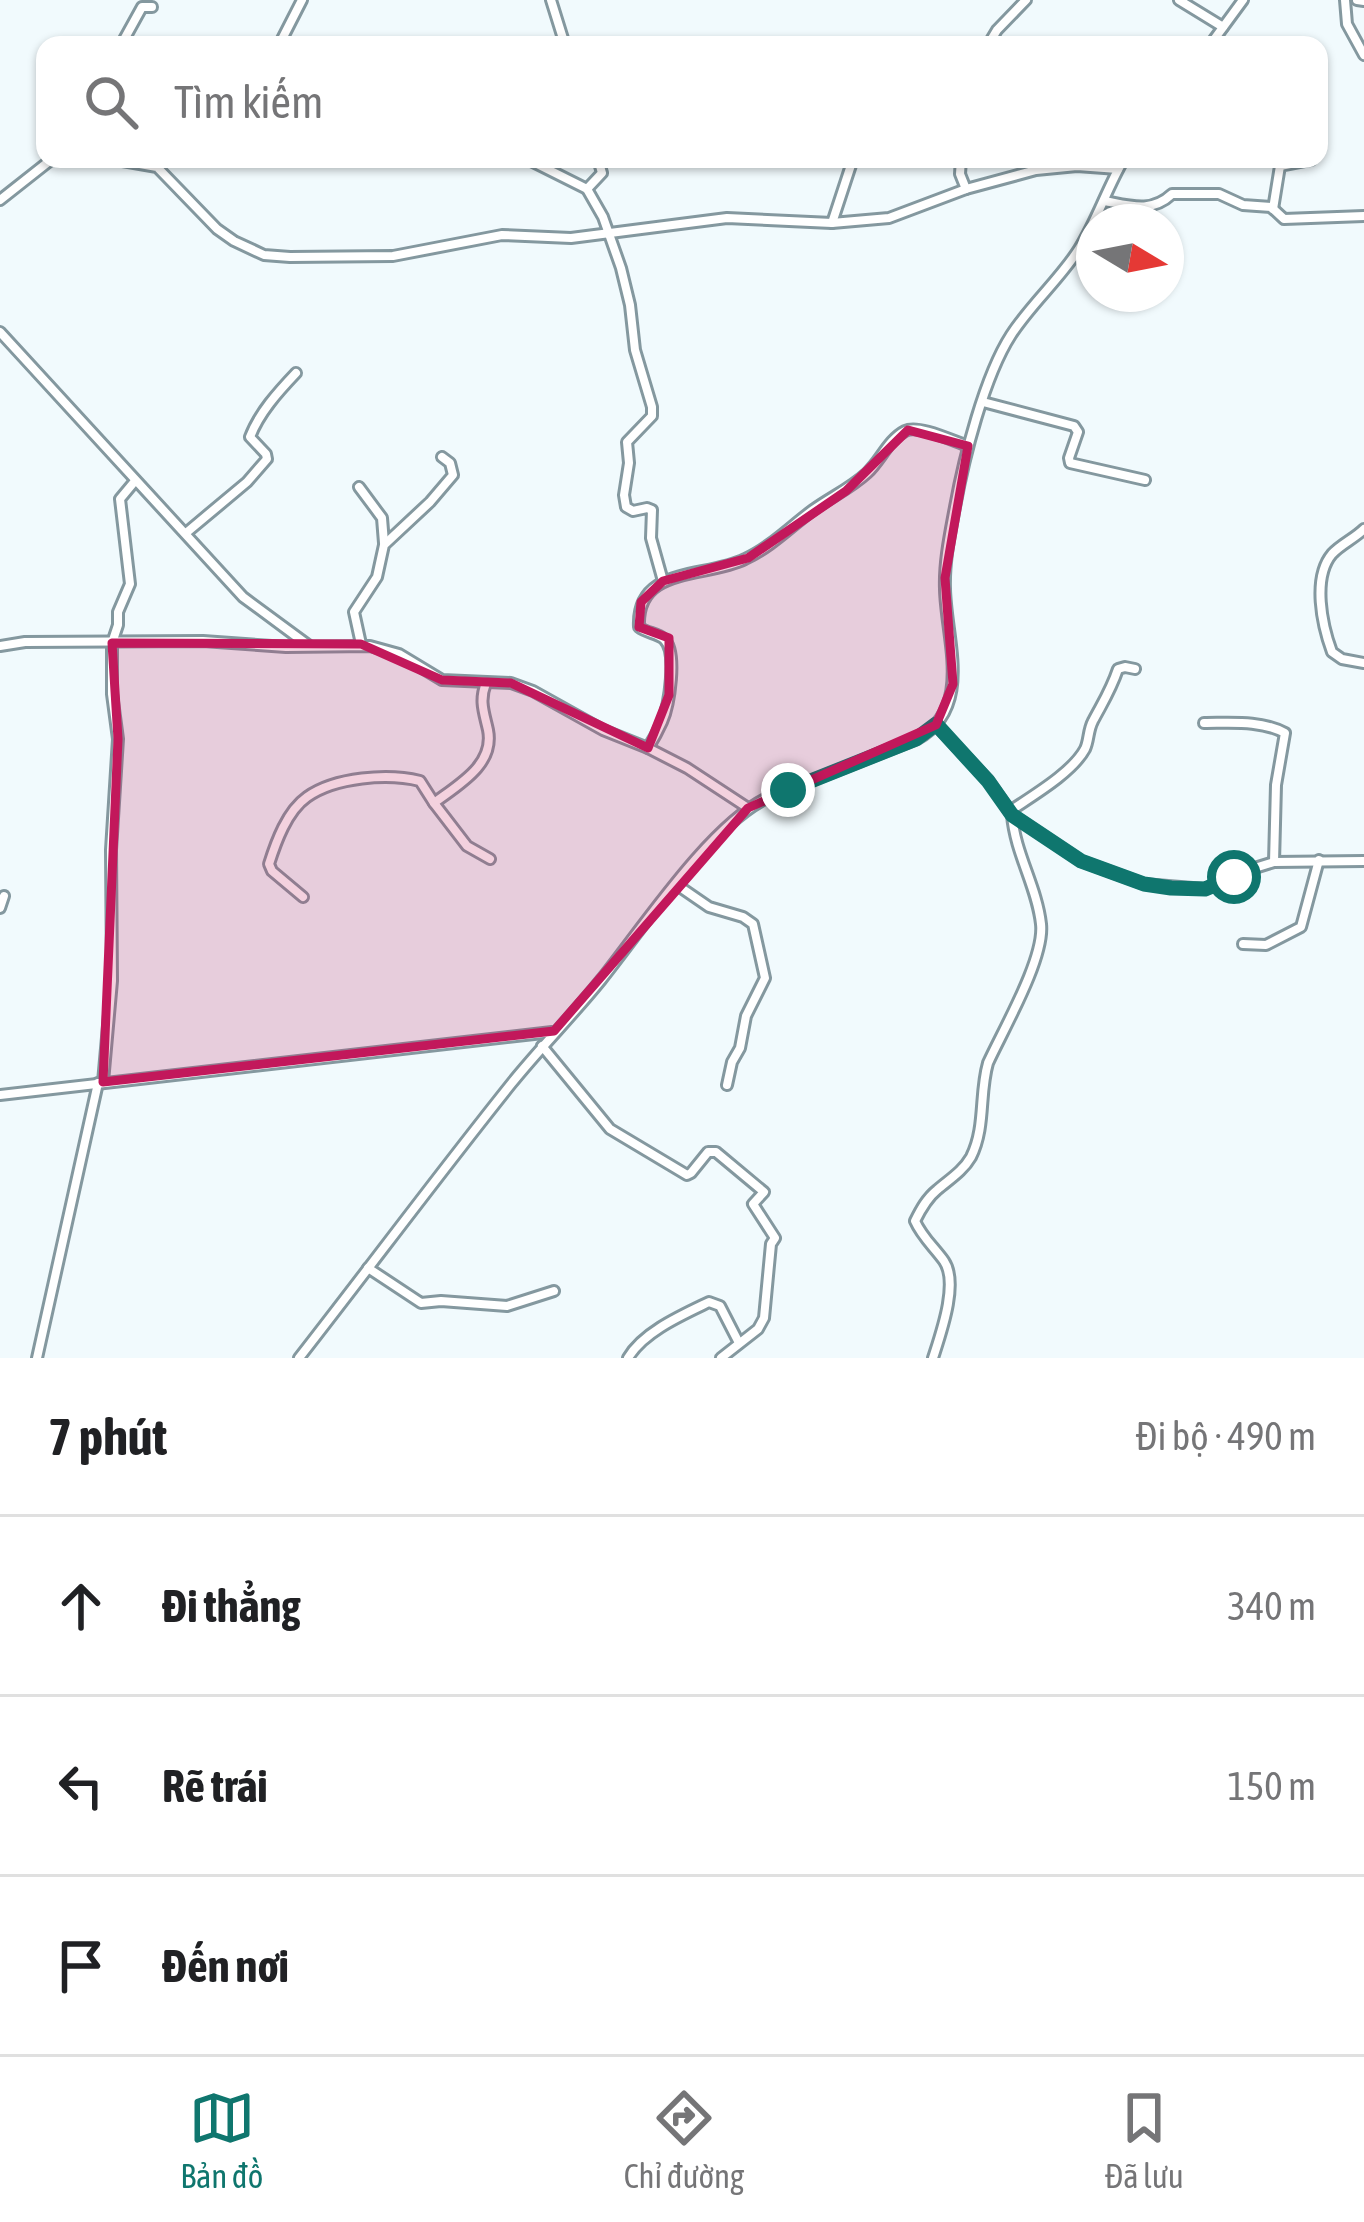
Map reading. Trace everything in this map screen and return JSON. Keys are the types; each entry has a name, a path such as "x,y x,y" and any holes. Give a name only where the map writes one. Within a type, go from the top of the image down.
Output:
{"street":[{"path":"284,36 302,0"},
{"path":"551,0 562,36"},
{"path":"993,36 1026,0"},
{"path":"1179,0 1223,27"},
{"path":"1216,36 1244,0"},
{"path":"1345,0 1349,29 1364,55"},
{"path":"126,36 142,7 152,7"},
{"path":"0,200 41,168"},
{"path":"165,168 217,229 264,256 393,256 502,235 571,238 727,218 832,223 889,218 966,189 1050,168"},
{"path":"545,168 587,189 603,217 621,268 635,350 652,406 652,416 627,442 624,495 626,507 633,511 652,510 651,538 663,581"},
{"path":"587,189 602,173 601,168"},
{"path":"832,223 851,168"},
{"path":"961,168 966,189"},
{"path":"299,1358 542,1046 589,996 706,849 748,808 916,739 936,724 953,684 945,578 968,446 1008,340 1078,250 1118,169 1088,168"},
{"path":"1278,168 1273,208 1279,217 1364,217"},
{"path":"1106,201 1155,206 1176,193 1215,194 1243,205 1273,208"},
{"path":"0,332 243,598 308,645"},
{"path":"186,533 267,459 250,437 251,431 296,373"},
{"path":"982,402 1074,426 1078,432 1070,464 1145,480"},
{"path":"648,748 663,721 671,665 668,643 639,627 639,609 646,593 663,581 748,558 846,491 908,430 919,429 968,446"},
{"path":"384,544 453,475 442,457"},
{"path":"37,1358 100,1083 112,981 111,850 118,740 112,643 130,584 120,500 135,481"},
{"path":"359,487 382,518 384,544 376,577 354,612 361,644"},
{"path":"1364,529 1334,553 1321,584 1332,652 1364,663"},
{"path":"0,646 203,641 286,647 361,644 399,654 442,680 512,683 533,691 603,730 648,748 748,808"},
{"path":"1011,813 1077,759 1118,669 1135,670"},
{"path":"434,803 484,758 488,735 481,706 486,683"},
{"path":"1204,723 1249,724 1285,733 1276,785 1274,862"},
{"path":"936,724 1011,813 1081,861 1144,884 1205,889 1274,862 1364,861"},
{"path":"303,897 269,864 286,824 308,796 355,780 399,777 420,781 467,846 490,859"},
{"path":"933,1358 950,1276 915,1221 934,1193 963,1169 976,1146 988,1063 1042,939 1011,813"},
{"path":"1243,944 1266,945 1301,927 1319,860"},
{"path":"677,885 709,907 746,919 756,936 765,978 746,1016 727,1085"},
{"path":"0,908 4,896"},
{"path":"0,1095 554,1031"},
{"path":"542,1046 615,1133 687,1175 708,1151 716,1152 764,1192 753,1207 775,1238 764,1318 758,1329 721,1358"},
{"path":"368,1268 421,1304 507,1306 554,1292"},
{"path":"628,1358 664,1326 709,1302 720,1306 739,1342"}],"highlighted area":[{"path":"908,430 968,446 945,578 953,684 936,725 748,808 554,1031 103,1082 118,739 112,643 361,644 442,680 511,683 648,748 669,695 669,638 639,627 641,602 663,581 748,558 846,491"}],"route":[{"path":"788,790 916,739 936,724 1012,815 1081,861 1144,884 1171,888 1205,889 1234,877"}]}
